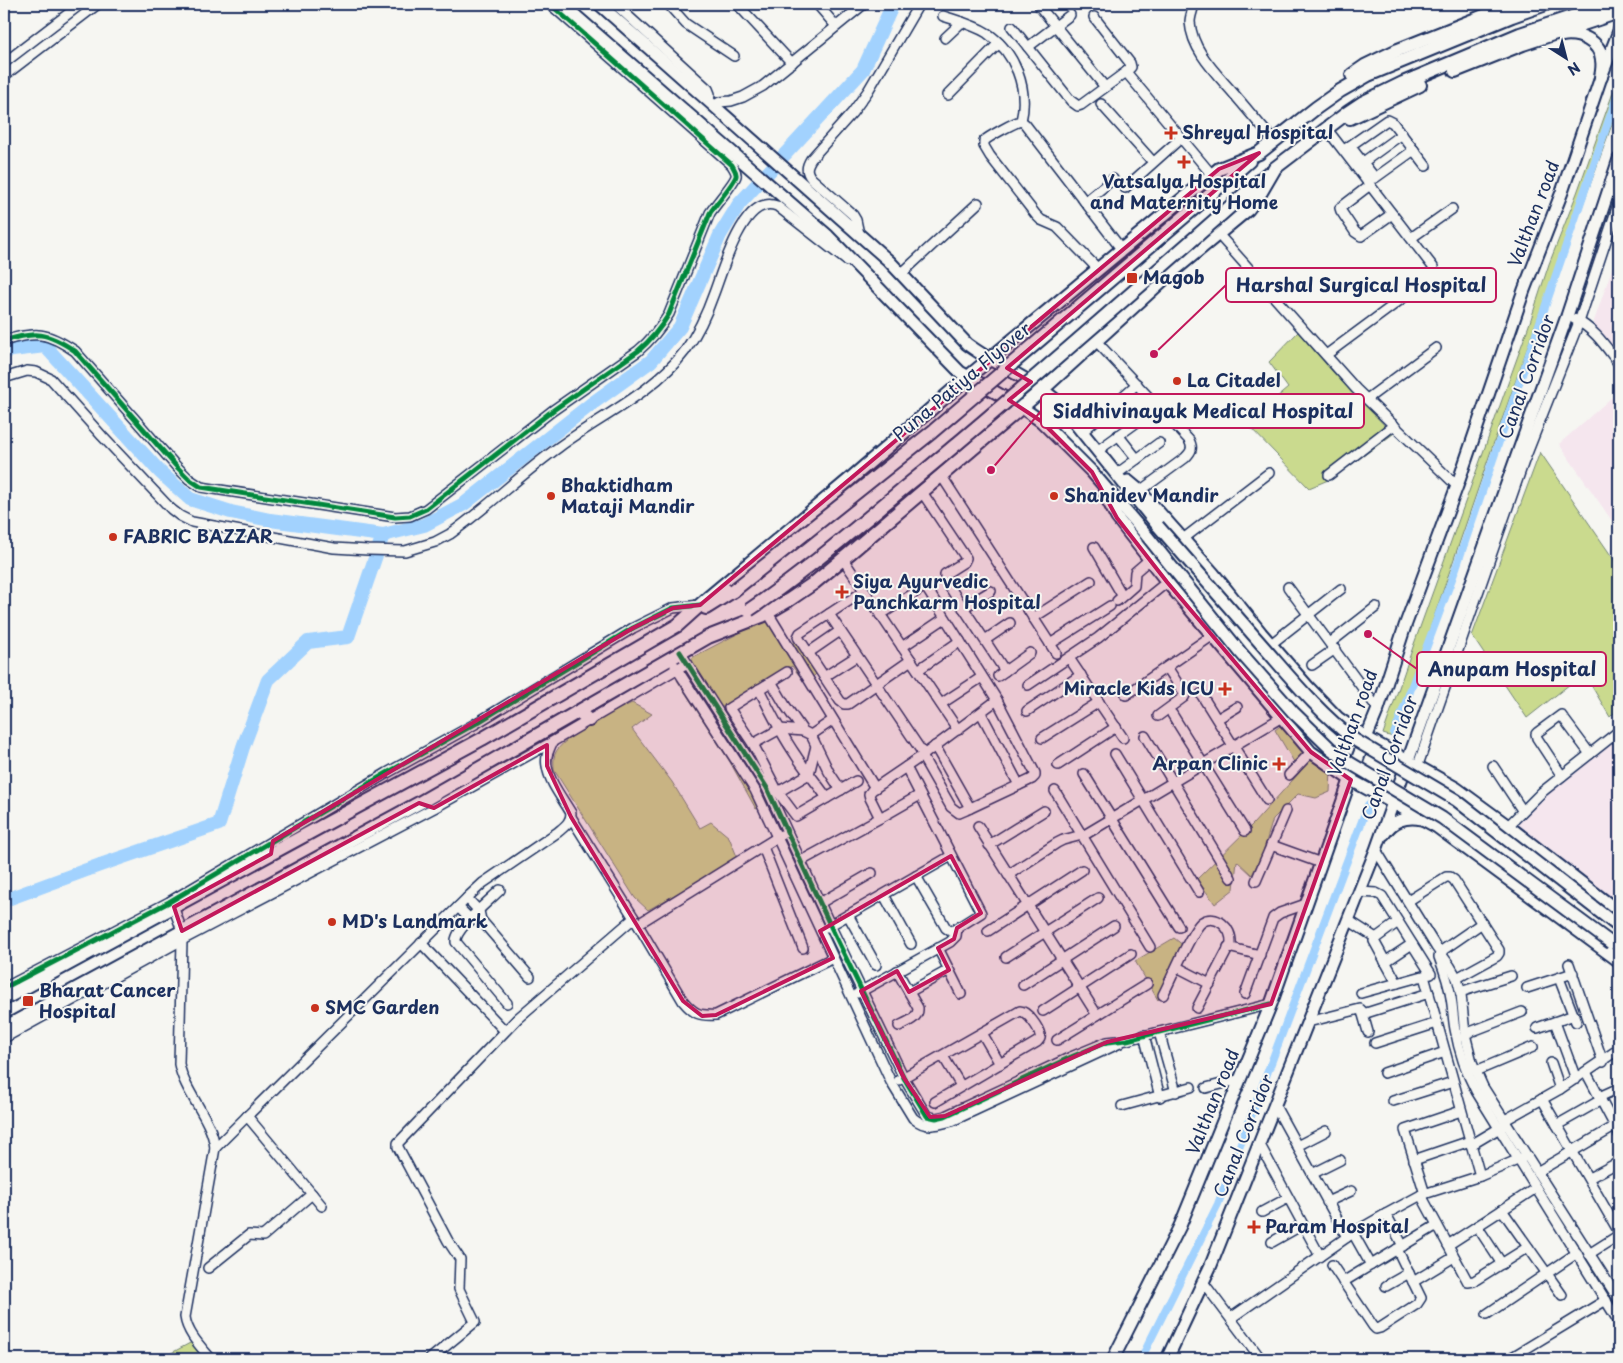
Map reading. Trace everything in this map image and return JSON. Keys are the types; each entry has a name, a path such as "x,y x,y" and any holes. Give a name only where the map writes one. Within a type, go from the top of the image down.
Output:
{"highway":[{"path":"1316,108 1336,85 1365,66 1398,50 1514,4"},
{"path":"4,999 173,904 271,854 482,739 678,625 968,377 1219,169 1259,152 1316,108 1368,74 1546,4"},
{"path":"4,1028 182,936 299,868 419,803 576,712 679,658 772,595 833,546 956,445 1240,198 1328,126 1362,103 1403,83 1520,34 1611,4"},
{"path":"1328,126 1359,115 1425,83 1523,44 1619,12"},
{"path":"1541,38 1571,33 1586,38 1594,44 1600,53 1602,60 1601,77"},
{"name":"Puna Patiya Flyover","path":"678,625 733,591 932,432 1259,152"},
{"path":"708,637 768,613 814,583 1043,389 1167,276 1248,209 1261,192 1275,168"},
{"path":"576,712 589,720"},
{"path":"419,803 434,808"},
{"path":"271,854 273,841"},
{"path":"299,868 319,868"}],"main road":[{"path":"562,4 828,236 953,366 1041,421 1092,472 1147,536 1241,653 1293,712 1330,748 1350,763 1442,818 1615,946"},
{"path":"598,4 845,221 901,274 968,344 981,354 1043,389 1058,402 1158,526 1298,685 1340,729 1456,800 1619,927"},
{"name":"Valthan road","path":"1113,1359 1180,1226 1271,1004 1378,709 1405,626 1457,486 1524,290 1572,165 1601,77 1619,31"},
{"name":"Canal Corridor","path":"1167,1359 1203,1282 1260,1145 1376,850 1393,801 1413,763 1619,159"},
{"path":"1107,464 1140,491 1213,573 1271,644 1338,718 1367,738 1456,788 1619,912"},
{"path":"1092,472 1118,518 1167,582 1311,752 1351,780 1437,826 1619,960"},
{"path":"1376,850 1390,825 1410,817 1423,819"}],"street":[{"path":"4,63 81,4"},
{"path":"4,76 98,4"},
{"path":"4,342 16,338 46,335 59,340 75,351 176,466 189,479 201,487 395,517 410,516 426,509 552,411 638,351 650,340 660,329 669,314 710,213 736,177 736,172 732,165 550,4"},
{"path":"615,4 708,89 711,104 743,97 762,86 863,4"},
{"path":"668,4 686,24 734,56"},
{"path":"737,4 792,62"},
{"path":"817,4 836,26"},
{"path":"859,234 853,215 811,178 807,173 806,167 852,113 868,91 919,4"},
{"path":"1194,4 1190,20 1191,28 1201,53 1274,141"},
{"path":"1040,7 1105,88"},
{"path":"1028,47 1070,15"},
{"path":"943,16 985,32 999,43 1013,62 1018,74 1024,100 1021,121"},
{"path":"1012,27 1074,104 1078,106 1105,88 1131,66 1094,17"},
{"path":"945,38 962,22"},
{"path":"948,95 999,43"},
{"path":"1126,72 1212,175"},
{"path":"1101,104 1153,162"},
{"path":"1347,148 1387,120 1393,123 1426,166"},
{"path":"1021,121 1122,250"},
{"path":"1021,121 987,138 984,141 986,151 1036,215 1041,220 1057,227 1098,270"},
{"path":"1328,126 1375,178 1414,150"},
{"path":"1362,162 1402,134"},
{"path":"1124,188 1181,138"},
{"path":"1326,355 1432,276 1434,272 1433,267 1370,185 1347,148"},
{"path":"1085,202 1113,179"},
{"path":"1370,185 1340,208 1355,232 1361,236 1392,214"},
{"path":"1413,763 1524,461 1580,322 1619,202"},
{"path":"901,274 978,203"},
{"path":"4,378 27,371 36,372 51,379 108,443 171,509 192,522 334,548 405,551 434,542 450,534 558,447 643,392 672,366 685,350 700,324 714,294 724,262 744,223 758,208 766,204 777,206 867,276"},
{"path":"1411,238 1452,209"},
{"path":"1218,234 1367,399 1457,486"},
{"path":"1567,316 1580,322 1596,334 1619,364"},
{"path":"1096,341 1189,440 1192,446 1191,452 1185,458 1140,491"},
{"path":"1367,399 1436,348"},
{"path":"1082,432 1137,384"},
{"path":"1097,451 1140,420"},
{"path":"1330,475 1394,425"},
{"path":"1118,435 1137,459"},
{"path":"1118,473 1159,443"},
{"path":"1183,539 1269,473"},
{"path":"941,475 1056,654"},
{"path":"922,492 966,558 964,562 944,576 984,640 1001,673 1030,653"},
{"path":"1094,547 1116,601"},
{"path":"843,559 958,730"},
{"path":"1050,644 1116,601 1134,586 1135,572 1150,559"},
{"path":"1034,618 1091,581"},
{"path":"1028,685 1105,632 1167,582"},
{"path":"1288,587 1378,709"},
{"path":"829,614 923,756 955,811 959,812 970,808 1032,779 1035,773 996,700 925,588 922,588 880,615"},
{"path":"1271,644 1341,589"},
{"path":"864,591 800,633 798,637 824,677 844,704 848,704 911,660"},
{"path":"963,608 991,591"},
{"path":"4,988 173,904 273,841 474,724 633,628 673,608 700,605"},
{"path":"1312,665 1376,607"},
{"path":"768,613 875,788"},
{"path":"902,647 945,618"},
{"path":"984,640 1010,623"},
{"path":"808,653 840,630"},
{"path":"1126,695 1213,635"},
{"path":"918,670 960,642"},
{"path":"824,677 856,656"},
{"path":"679,658 677,669 754,790 892,1084 918,1123 928,1126 952,1121 1127,1040"},
{"path":"4,1038 182,936 434,808 552,742 677,669 679,658"},
{"path":"679,658 767,788 861,991 904,1078 927,1116 936,1118 954,1112 1107,1042 1127,1040 1271,1004"},
{"path":"1069,658 1123,738"},
{"path":"1158,716 1184,698 1185,695 1166,667"},
{"path":"787,672 730,708 753,744 778,792 796,816 856,781"},
{"path":"1027,710 1081,675"},
{"path":"941,704 982,677"},
{"path":"772,682 785,705 816,746 829,772 841,790"},
{"path":"759,689 780,729 827,798"},
{"path":"1201,694 1267,800"},
{"path":"880,818 869,794 923,756 996,700"},
{"path":"1042,738 1098,702"},
{"path":"1217,719 1237,707"},
{"path":"981,712 1019,785"},
{"path":"1172,714 1245,831"},
{"path":"1562,776 1536,738 1538,732 1562,715 1590,754"},
{"path":"1008,875 1062,840 1086,834 1282,717"},
{"path":"753,744 780,729 807,733 833,720"},
{"path":"1058,765 1116,727"},
{"path":"1508,826 1522,810 1619,731"},
{"path":"1145,736 1231,878"},
{"path":"552,742 547,754 546,766 571,813 571,817 683,1001 692,1012 702,1016 716,1015 833,958"},
{"path":"778,792 809,774 816,746"},
{"path":"936,746 970,808"},
{"path":"1289,775 1311,752"},
{"path":"1115,754 1198,892"},
{"path":"1494,766 1522,810"},
{"path":"906,767 981,913 950,931 946,928 916,876"},
{"path":"1084,774 1179,927"},
{"path":"1055,791 1150,947"},
{"path":"801,861 920,795"},
{"path":"989,845 1044,811"},
{"path":"1256,881 1286,811"},
{"path":"215,1148 483,883 558,832 568,823 571,817"},
{"path":"978,826 1097,1015"},
{"path":"430,1359 475,1322 459,1289 460,1259 448,1241 398,1147 398,1143 505,1030 636,921 788,831"},
{"path":"1271,845 1321,864"},
{"path":"763,847 803,948"},
{"path":"1376,850 1457,978 1465,1034 1483,1087 1523,1158 1536,1188 1619,1322"},
{"path":"820,930 951,856"},
{"path":"988,931 1082,870"},
{"path":"820,903 872,873"},
{"path":"1408,901 1446,877 1450,877 1454,880 1482,923 1499,952 1497,956 1457,978"},
{"path":"500,890 480,915 470,919 455,938 456,942 507,1003"},
{"path":"1359,892 1376,893 1382,896 1412,944 1428,975 1429,993 1480,1176"},
{"path":"884,894 911,944"},
{"path":"467,898 530,977"},
{"path":"1006,957 1098,898"},
{"path":"173,904 182,936 179,1064 184,1081 212,1135 215,1148 185,1317 190,1331 211,1359"},
{"path":"1245,994 1273,918 1276,914 1306,904"},
{"path":"458,907 470,919"},
{"path":"848,915 876,965"},
{"path":"1163,995 1194,932 1202,922 1212,920 1221,922 1227,928 1231,938 1228,948 1197,1008"},
{"path":"1348,920 1376,938"},
{"path":"1397,983 1374,941 1398,922"},
{"path":"1438,950 1482,923"},
{"path":"1023,985 1114,926"},
{"path":"851,996 954,939 957,928"},
{"path":"421,943 505,1030"},
{"path":"1384,962 1412,944"},
{"path":"938,948 961,994"},
{"path":"1228,948 1260,955"},
{"path":"1438,950 1451,998 1454,1028 1464,1065 1476,1091 1503,1124"},
{"path":"1043,1011 1131,954"},
{"path":"1570,964 1603,1062"},
{"path":"1177,967 1210,984"},
{"path":"909,992 949,970"},
{"path":"1361,993 1444,970"},
{"path":"897,971 919,1012 916,1017 899,1026"},
{"path":"1527,988 1573,973"},
{"path":"1460,992 1510,976"},
{"path":"1537,1028 1555,1022 1575,1019 1559,978"},
{"path":"1058,1040 1147,984"},
{"path":"1363,1014 1429,993"},
{"path":"1308,1022 1360,1009 1362,1010 1368,1032"},
{"path":"892,1084 1020,1011 1024,1011 1029,1015 1040,1034 1037,1042 935,1102"},
{"path":"1465,1034 1522,1012"},
{"path":"1555,1022 1576,1079"},
{"path":"1375,1043 1437,1023"},
{"path":"1159,1032 1176,1092"},
{"path":"982,1033 1000,1064"},
{"path":"1144,1035 1160,1097"},
{"path":"1476,1071 1533,1048"},
{"path":"1414,1160 1470,1143 1560,1089 1619,1050"},
{"path":"1384,1073 1445,1052"},
{"path":"943,1056 961,1086"},
{"path":"1551,1063 1560,1089"},
{"path":"1538,1172 1618,1128 1586,1072"},
{"path":"1206,1088 1241,1079"},
{"path":"1393,1101 1453,1082"},
{"path":"1122,1106 1191,1088"},
{"path":"1557,1125 1619,1088"},
{"path":"1542,1100 1589,1178 1619,1233 1589,1254"},
{"path":"1275,1106 1327,1202 1371,1265"},
{"path":"1462,1111 1405,1130 1423,1195 1437,1225 1467,1280 1471,1283 1528,1247"},
{"path":"247,1116 322,1206"},
{"path":"1297,1146 1326,1131"},
{"path":"1260,1145 1320,1256"},
{"path":"1523,1158 1538,1172 1619,1300"},
{"path":"1231,1318 1350,1235 1386,1214 1423,1195 1480,1176 1523,1158"},
{"path":"1312,1174 1340,1160"},
{"path":"1589,1178 1619,1162"},
{"path":"1448,1245 1536,1188"},
{"path":"1327,1202 1351,1191"},
{"path":"208,1268 249,1235 263,1236 312,1194"},
{"path":"1262,1212 1288,1198"},
{"path":"1502,1210 1562,1295"},
{"path":"1332,1265 1376,1328 1380,1328 1420,1301 1421,1298 1386,1214"},
{"path":"1272,1242 1302,1225"},
{"path":"1343,1282 1437,1225"},
{"path":"1477,1226 1502,1264"},
{"path":"1487,1314 1577,1253"},
{"path":"1413,1282 1454,1257"},
{"path":"1592,1277 1600,1271"},
{"path":"1386,1286 1409,1273"},
{"path":"1203,1282 1260,1359"},
{"path":"1509,1359 1606,1300"}],"highlighted area":[{"path":"1259,153 1007,368 1031,382 1009,400 1041,421 1092,472 1117,518 1167,582 1311,752 1351,780 1271,1004 1107,1042 945,1116 930,1117 904,1078 861,991 897,971 909,992 949,970 938,948 954,939 957,928 981,913 951,856 820,931 833,958 716,1015 702,1016 683,1001 571,817 547,766 547,745 434,808 419,803 182,931 174,907 271,854 273,841 633,628 673,608 700,605 1219,169"}],"shaded area":[{"path":"1619,248 1619,361 1592,327"},
{"path":"1619,391 1619,531 1559,444"},
{"path":"1619,737 1619,907 1514,826 1540,800"}],"green space":[{"path":"1619,76 1619,105 1580,213 1556,267 1493,445 1410,687 1396,738 1383,734 1549,264"},
{"path":"1298,332 1332,371 1393,434 1333,478 1309,488 1246,423 1288,388 1269,362"},
{"path":"1540,452 1619,567 1619,708 1610,717 1584,673 1527,718 1472,636"},
{"path":"766,619 783,647 796,641 818,672 806,684 792,666 714,712 770,801 756,809 730,762 677,680 693,657"},
{"path":"632,703 652,714 632,729 672,782 700,828 711,822 729,837 738,859 648,910 635,898 554,770 555,754 559,747 567,740 589,725"},
{"path":"1284,723 1331,770 1330,792 1316,798 1298,794 1273,819 1263,852 1252,875 1237,861 1234,889 1215,904 1197,879 1253,824 1300,772 1275,730"},
{"path":"1174,938 1184,946 1158,1000 1135,961"},
{"path":"192,1342 201,1359 160,1359"}],"waterway":[{"path":"4,351 45,346 160,472 190,499 231,512 270,520 383,535 424,525 464,504 590,405 651,361 680,327 720,235 739,204 863,70 893,4"},
{"path":"1394,734 1456,568 1619,90"},
{"path":"5,900 219,824 243,747 268,680 308,642 348,637 383,535"},
{"path":"1141,1359 1218,1204 1368,805"}],"cycle path":[{"path":"4,341 25,336 41,335 57,340 75,351 176,466 189,479 201,487 395,517 410,516 426,509 552,411 638,351 651,338 669,314 710,213 736,176 732,165 550,4"},
{"path":"4,988 169,902 387,773 475,724 633,628 673,608 700,605"},
{"path":"680,652 767,788 830,925 904,1078 927,1116 936,1118 945,1116 1107,1042 1127,1040 1271,1004"}],"place":[{"name":"Shreyal Hospital","path":"1171,133"},
{"name":"Vatsalya Hospital and Maternity Home","path":"1184,162"},
{"name":"Magob","path":"1132,278"},
{"name":"Harshal Surgical Hospital","path":"1154,354"},
{"name":"La Citadel","path":"1177,381"},
{"name":"Siddhivinayak Medical Hospital","path":"991,470"},
{"name":"Bhaktidham Mataji Mandir","path":"551,496"},
{"name":"Shanidev Mandir","path":"1054,496"},
{"name":"FABRIC BAZZAR","path":"113,537"},
{"name":"Siya Ayurvedic Panchkarm Hospital","path":"842,592"},
{"name":"Anupam Hospital","path":"1368,634"},
{"name":"Miracle Kids ICU","path":"1225,689"},
{"name":"Arpan Clinic","path":"1279,764"},
{"name":"MD's Landmark","path":"332,922"},
{"name":"Bharat Cancer Hospital","path":"28,1001"},
{"name":"SMC Garden","path":"315,1008"},
{"name":"Param Hospital","path":"1254,1227"}]}
